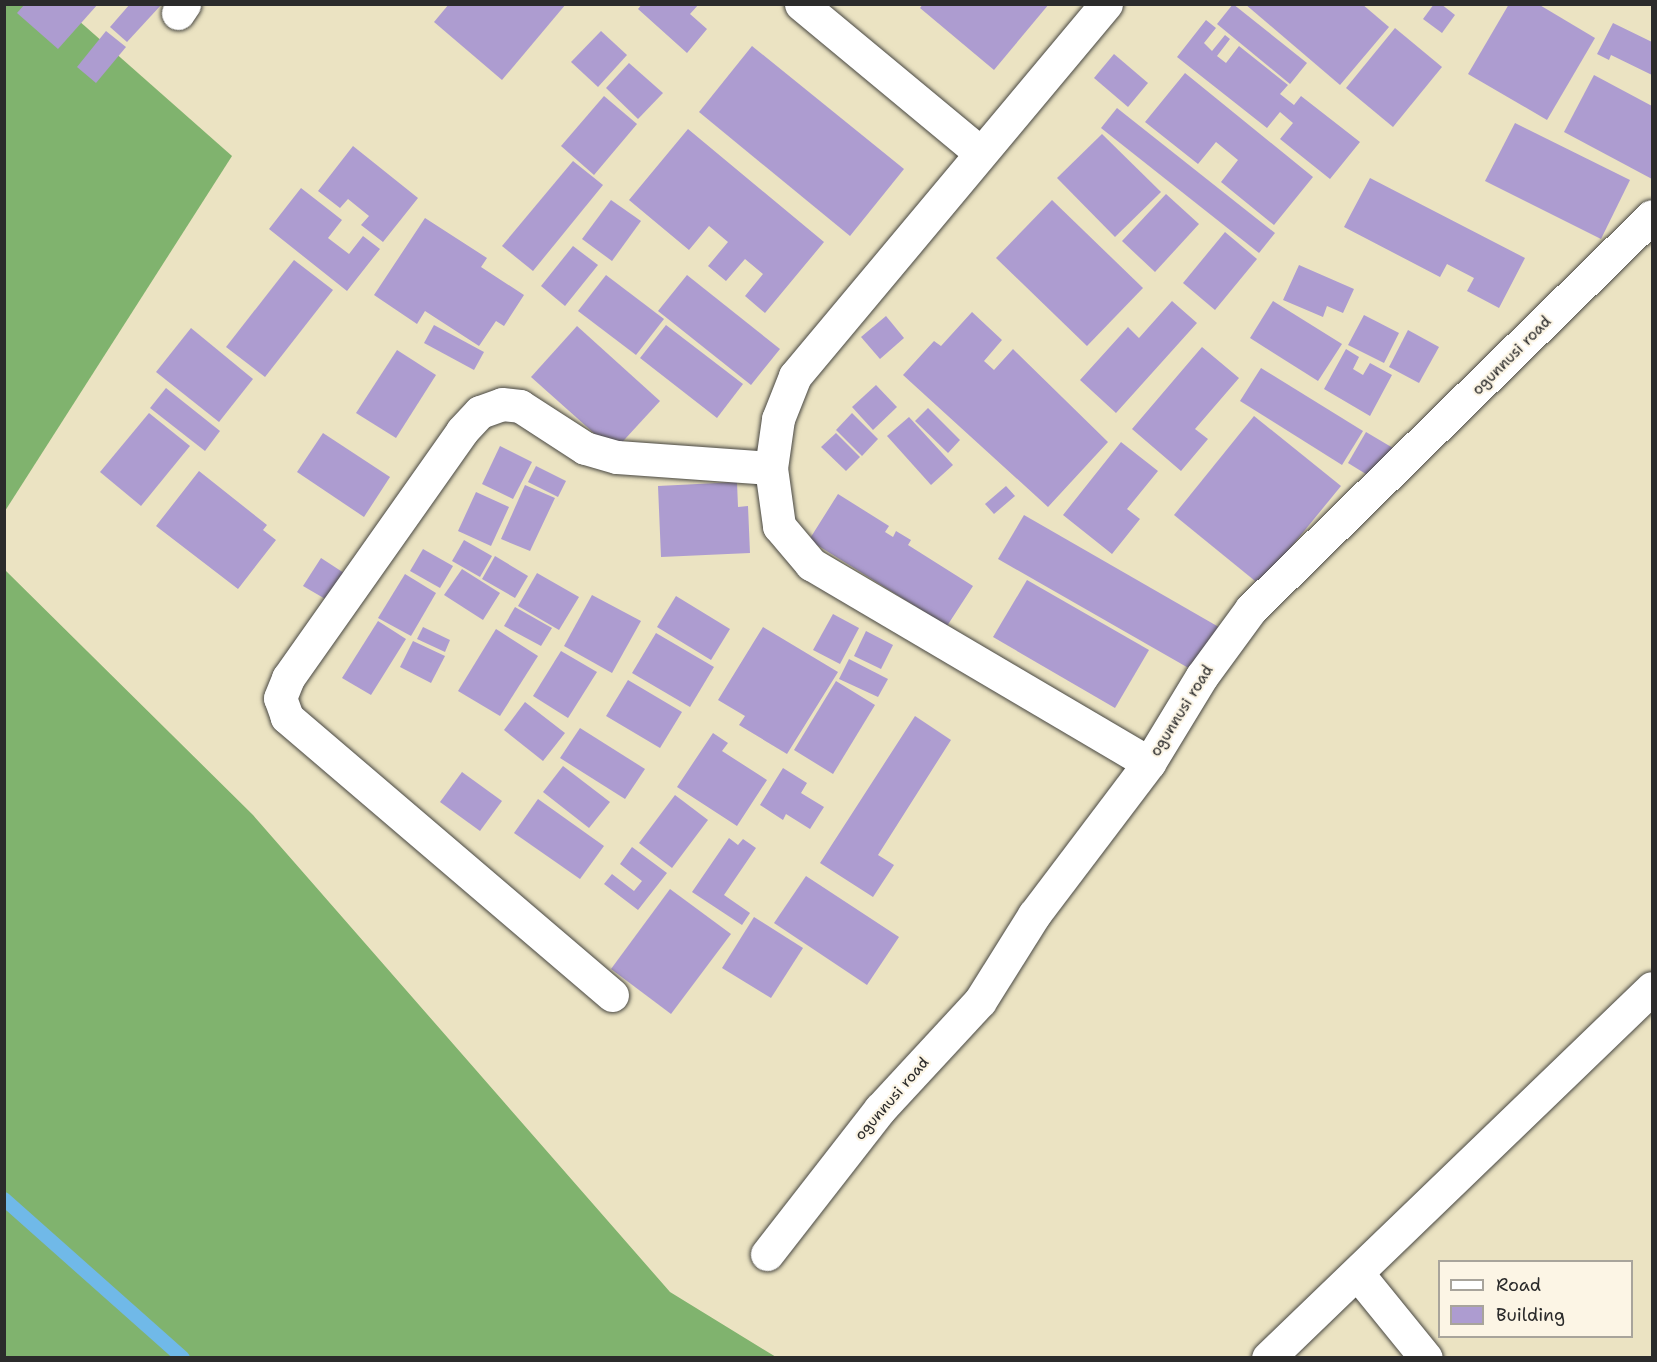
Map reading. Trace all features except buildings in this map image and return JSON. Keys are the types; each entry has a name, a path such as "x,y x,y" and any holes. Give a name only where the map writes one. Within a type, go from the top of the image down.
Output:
{"street":[{"path":"801,4 979,152"},
{"path":"1106,4 979,152 795,376 778,418 771,468 779,526 811,564 1149,763"},
{"name":"ogunnusi road","path":"767,1254 880,1109 980,1001 1034,915 1149,763 1202,676 1251,609 1653,216"},
{"path":"612,995 287,717 280,698 288,678 462,431 480,412 502,404 520,406 585,448 617,457 771,468"},
{"path":"1268,1358 1653,988"},
{"path":"1357,1273 1426,1358"}],"green space":[{"path":"5,5 61,5 232,156 5,511"},
{"path":"4,569 253,815 670,1292 776,1357 5,1357"}],"waterway":[{"path":"4,1199 183,1358"}]}
